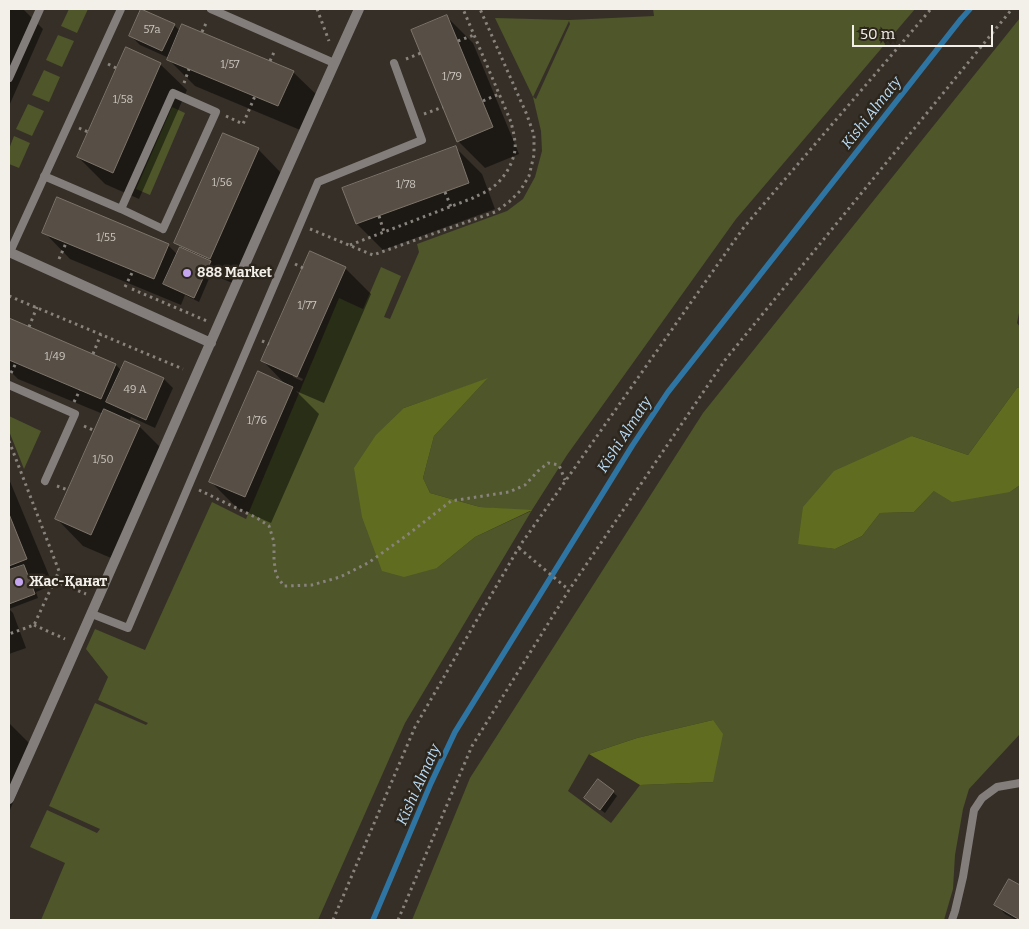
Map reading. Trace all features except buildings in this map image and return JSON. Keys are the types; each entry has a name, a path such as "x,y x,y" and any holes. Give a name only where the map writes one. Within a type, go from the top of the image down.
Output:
{"street":[{"path":"9,799 283,176 359,9"},
{"path":"9,253 211,343"}],"lane":[{"path":"9,78 40,9"},
{"path":"9,253 121,9"},
{"path":"211,9 335,61"},
{"path":"92,614 128,628 318,182 422,140 394,64"},
{"path":"44,176 163,228 216,112 173,93 121,209"},
{"path":"9,385 75,414 45,481"},
{"path":"952,920 963,877 974,810 982,798 997,787 1020,783"}],"path":[{"path":"317,9 335,61"},
{"path":"350,245 451,207 490,190 501,180 510,164 515,149 511,122 463,9"},
{"path":"300,224 373,255 495,212 520,191 529,176 534,155 534,136 527,115 480,9"},
{"path":"333,920 415,727 518,548 744,227 931,9"},
{"path":"398,920 472,746 569,590 725,360 1012,9"},
{"path":"458,42 474,35"},
{"path":"483,101 499,94"},
{"path":"216,112 243,124 255,96"},
{"path":"414,118 443,108"},
{"path":"445,192 451,207"},
{"path":"378,216 384,232"},
{"path":"58,259 66,243"},
{"path":"125,287 132,271"},
{"path":"9,296 197,375"},
{"path":"29,327 37,307"},
{"path":"93,354 101,334"},
{"path":"9,441 59,571 34,624 9,634"},
{"path":"189,486 257,518 269,526 274,542 276,575 284,586 312,585 340,577 368,563 451,501 509,492 524,485 548,463 559,464 566,481"},
{"path":"518,548 569,590"},
{"path":"54,581 98,599"},
{"path":"34,624 78,645"}],"green space":[{"path":"69,9 88,9 77,33 61,26"},
{"path":"653,9 915,9 736,219 567,455 532,510 405,723 318,920 41,920 65,863 30,847 47,810 97,833 100,829 49,806 95,703 146,725 148,723 98,700 108,677 86,649 95,629 145,650 212,502 246,519 339,298 363,309 381,267 401,276 384,317 390,319 419,252 417,244 507,211 523,199 535,177 542,151 541,131 533,97 495,18 569,20 654,16","holes":["569,21 570,24 536,99 533,97","487,379 434,436 423,478 430,493 480,507 531,511 475,537 437,568 404,408"]},
{"path":"1020,18 1020,308 1017,323 1020,327 1020,387 1017,388 968,455 912,436 798,543 835,549 862,536 880,513 914,512 934,491 1010,492 1020,485 1020,734 969,789 963,809 955,855 953,889 944,920 412,920 470,778 703,413","holes":["713,720 713,782 640,785 611,823 568,791 589,754 637,738"]},
{"path":"58,35 74,41 62,67 46,60"},
{"path":"44,70 60,77 49,102 32,95"},
{"path":"28,104 44,111 32,136 16,129"},
{"path":"172,107 185,113 150,195 136,189"},
{"path":"14,136 30,143 19,168 9,164 9,149"},
{"path":"488,378 434,436 423,478 430,493 480,507 532,510 475,537 437,568 404,577 382,571 362,517 354,468 376,435 404,408"},
{"path":"1020,387 1020,485 1010,492 952,502 934,491 914,512 880,513 862,536 835,549 798,544 803,507 834,471 912,436 968,455 1017,388"},
{"path":"9,416 41,431 24,469 9,431"},
{"path":"713,720 723,734 713,782 640,785 589,754 637,738"}],"waterway":[{"name":"Kіshі Almaty","path":"373,920 431,783 455,732 632,446 668,392 970,9"}],"place":[{"name":"888 Market","path":"187,273"},
{"name":"Жас-Қанат","path":"19,582"}]}
